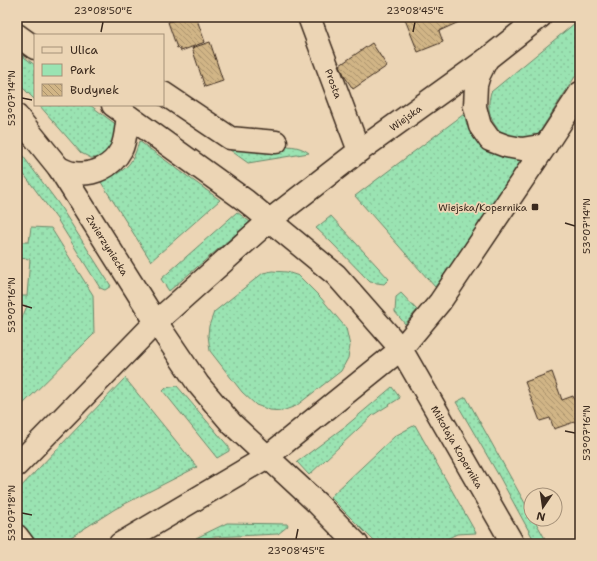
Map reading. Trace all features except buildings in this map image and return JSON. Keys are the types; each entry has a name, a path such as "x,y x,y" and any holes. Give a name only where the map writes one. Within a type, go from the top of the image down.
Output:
{"main road":[{"name":"Prosta","path":"309,17 350,131 359,151"},
{"name":"Wiejska","path":"17,464 156,322 270,220 359,151 487,59 540,17"},
{"path":"17,35 34,47"},
{"path":"487,59 479,75 476,86 475,107 480,126 490,140 506,146 522,149 546,145"},
{"path":"120,544 267,457 401,349 440,302 580,92"},
{"path":"164,94 230,138 276,142"},
{"path":"59,168 73,173 88,174 102,170 113,161 121,149 125,109"},
{"path":"125,109 270,220"},
{"name":"Zwierzyniecka","path":"17,116 59,168 156,322 198,384 232,424 267,457"},
{"name":"Mikołaja Kopernika","path":"270,220 336,275 401,349 513,544"},
{"path":"267,457 317,503 357,544"},
{"path":"17,536 23,544"}],"green space":[{"path":"580,17 580,69 537,136 518,139 512,138 502,132 493,122 490,113 489,100 491,92 575,23"},
{"path":"17,52 34,64 34,99 17,82"},
{"path":"40,106 91,106 118,126 119,134 103,158 91,158 81,153"},
{"path":"468,111 501,156 522,160 455,260 435,287 355,196"},
{"path":"139,141 220,200 151,261 99,179 115,174 126,167 134,156"},
{"path":"275,146 297,147 309,153 248,163 230,150 274,152"},
{"path":"17,148 58,203 111,286 105,290 100,288 57,219 17,165"},
{"path":"237,212 250,222 169,291 161,279"},
{"path":"331,216 389,279 384,284 370,282 316,228"},
{"path":"31,227 51,228 93,295 94,334 17,410 17,330 27,306 17,302 17,296 27,296 30,259 17,258 17,243 29,242"},
{"path":"272,271 287,272 299,276 321,298 346,328 350,346 348,358 341,371 296,406 282,411 270,410 256,405 242,392 210,351 208,335 209,326 214,312 263,273"},
{"path":"401,293 417,310 405,324 395,312 396,297"},
{"path":"125,378 197,467 115,509 60,544 31,544 17,526 17,491"},
{"path":"177,386 229,447 229,451 217,458 163,391 166,388"},
{"path":"392,387 400,398 373,415 309,475 297,462 347,425"},
{"path":"466,397 523,500 523,520 499,476 456,402"},
{"path":"415,425 476,533 457,534 436,544 377,544 330,497 395,436"},
{"path":"227,523 287,524 288,526 278,534 196,538"},
{"path":"527,527 538,527 548,544 536,544"}],"place":[{"name":"Wiejska/Kopernika","path":"535,207"}]}
